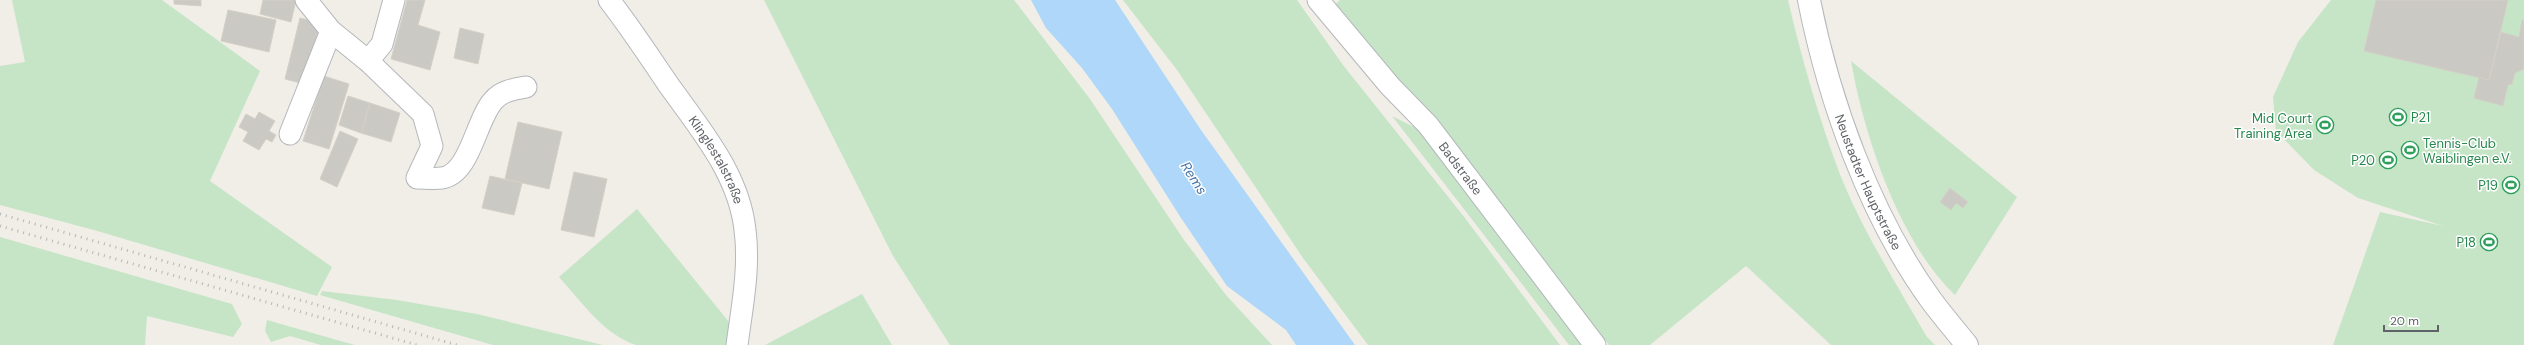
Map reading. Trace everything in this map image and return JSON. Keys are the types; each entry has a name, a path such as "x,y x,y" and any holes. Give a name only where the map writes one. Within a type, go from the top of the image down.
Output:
{"street":[{"path":"306,0 331,31 368,61 423,114 432,146 417,178 443,178 464,162 480,122 493,100 508,90 526,87"},
{"path":"368,61 382,44 394,0"},
{"name":"Klinglestalstraße","path":"608,0 715,151 731,179 740,202 745,230 747,258 737,345"},
{"name":"Badstraße","path":"1318,0 1390,86 1428,124 1595,345"},
{"name":"Neustadter Hauptstraße","path":"1809,0 1828,80 1851,144 1878,208 1902,254 1931,300 1967,345"},
{"path":"290,134 331,31"}],"green space":[{"path":"12,0 162,0 260,71 210,181 332,267 317,296 94,230 0,205 0,66 25,62"},
{"path":"764,0 1014,0 1090,99 1184,240 1226,295 1272,345 950,345 893,256"},
{"path":"1123,0 1297,0 1343,65 1465,218 1560,345 1368,345 1303,258 1177,70"},
{"path":"1340,0 1788,0 1799,45 1825,133 1841,177 1881,258 1927,337 1935,345 1831,345 1746,266 1650,345 1609,345 1433,118 1331,8"},
{"name":"Tennis-Club Waiblingen e.V.","path":"2331,0 2524,0 2524,345 2333,345 2380,212 2443,226 2358,198 2314,170 2276,131 2273,97 2298,42"},
{"path":"1851,61 2017,197 1955,295 1935,273 1917,247 1887,186 1865,122"},
{"path":"1392,116 1418,129 1584,345 1569,345"},
{"path":"637,209 729,322 728,345 636,345 624,340 603,325 559,277"},
{"path":"0,237 232,304 242,324 233,337 147,316 145,345 0,345"},
{"path":"322,291 397,300 477,314 603,345 493,345 320,295"},
{"path":"862,294 892,345 765,345"},
{"path":"267,320 355,345 321,345 290,336 271,342 265,331"}],"water":[{"name":"Rems","path":"1031,0 1115,0 1201,130 1355,345 1296,345 1286,330 1227,286 1181,218 1112,109 1082,68 1046,28"}],"building":[{"path":"174,0 201,0 201,6 174,4"},
{"path":"263,0 296,0 291,22 260,14"},
{"path":"407,0 425,0 418,25 440,32 430,70 391,59"},
{"path":"2376,0 2508,0 2489,80 2364,51"},
{"path":"228,10 276,20 269,52 221,41"},
{"path":"300,18 320,23 304,84 285,79"},
{"path":"2522,20 2524,20 2524,69 2515,73 2512,84 2508,85 2503,106 2474,98 2479,77 2489,80 2501,32 2519,37"},
{"path":"460,28 484,34 478,64 454,58"},
{"path":"324,76 349,84 329,149 303,141"},
{"path":"348,96 370,103 361,133 339,125"},
{"path":"370,103 400,113 391,142 361,133"},
{"path":"259,112 275,121 269,131 276,135 272,142 266,139 259,150 243,141 248,132 239,127 246,114 255,119"},
{"path":"518,122 562,132 549,189 505,179"},
{"path":"340,131 358,139 337,187 320,179"},
{"path":"574,172 607,179 594,237 561,230"},
{"path":"490,176 522,183 514,215 482,208"},
{"path":"1950,188 1968,202 1963,208 1956,203 1951,210 1940,202"}],"railway":[{"path":"0,214 457,345"},
{"path":"0,226 417,345"}],"place":[{"name":"P21","path":"2398,117"},
{"name":"Mid Court Training Area","path":"2325,125"},
{"name":"Tennis-Club Waiblingen e.V.","path":"2410,150"},
{"name":"P20","path":"2388,160"},
{"name":"P19","path":"2511,185"},
{"name":"P18","path":"2489,242"}]}
